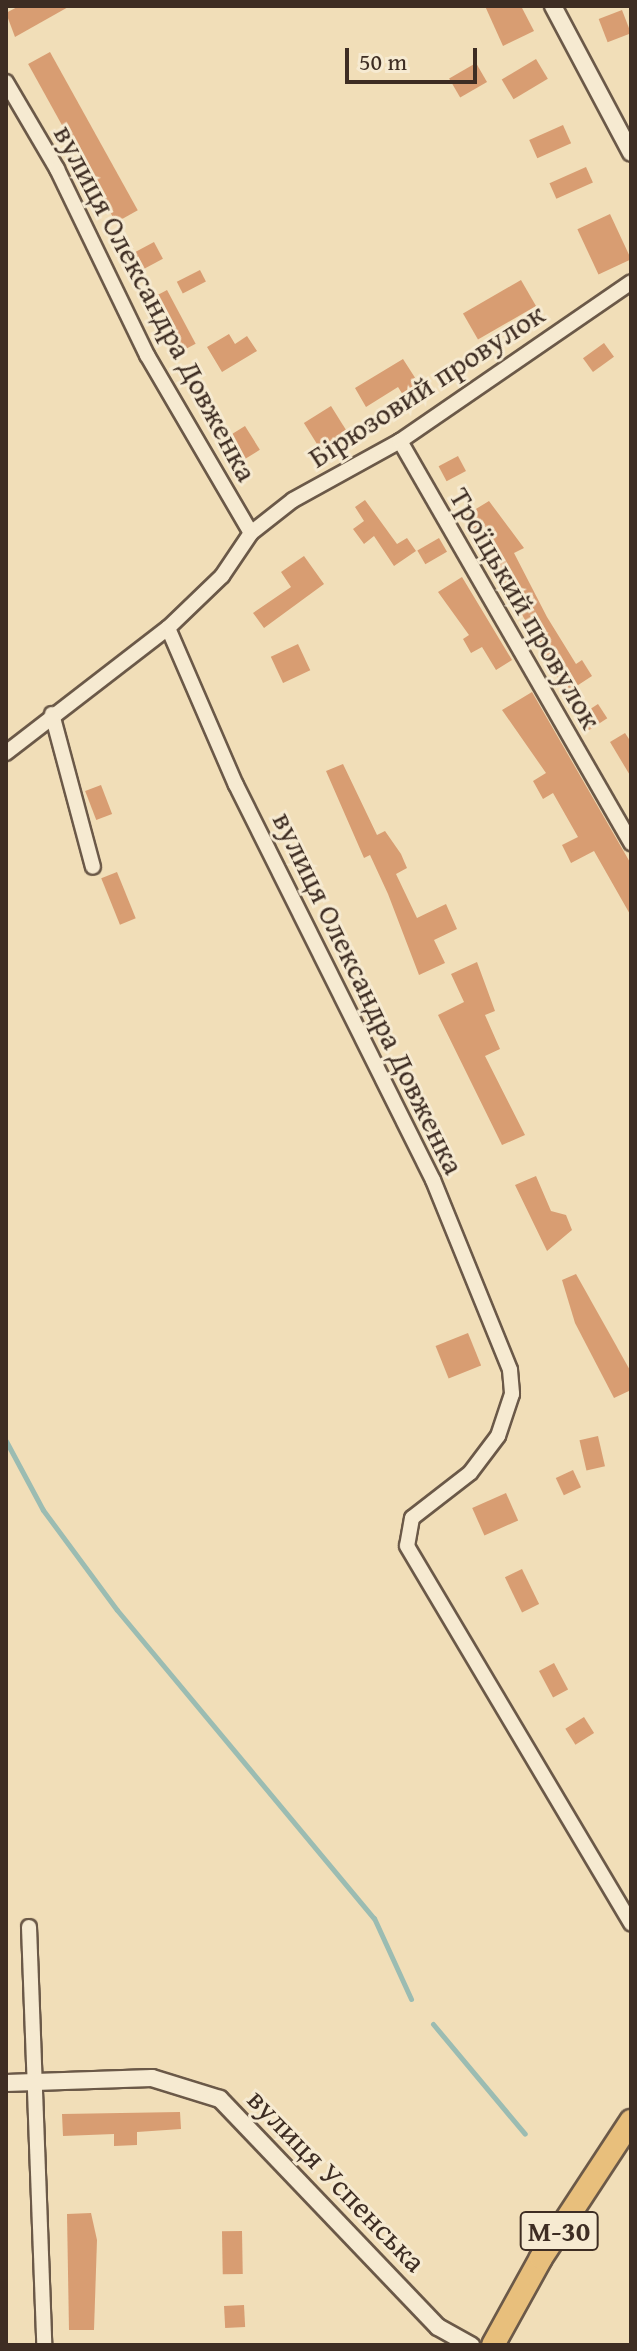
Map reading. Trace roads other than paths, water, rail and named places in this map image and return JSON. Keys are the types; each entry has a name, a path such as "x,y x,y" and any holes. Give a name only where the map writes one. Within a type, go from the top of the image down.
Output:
{"highway":[{"name":"М-30","path":"493,2345 541,2258 631,2121"}],"street":[{"path":"553,6 631,153"},
{"name":"вулиця Олександра Довженка","path":"6,82 57,169 147,355 251,533"},
{"name":"Бірюзовий провулок","path":"251,533 293,500 400,441 631,282"},
{"name":"Троїцький провулок","path":"400,441 631,843"},
{"path":"6,753 52,714 168,628 222,576 251,533"},
{"name":"вулиця Олександра Довженка","path":"168,628 236,785 433,1180 510,1370 512,1394 498,1436 470,1473 412,1518 407,1546 631,1924"},
{"path":"52,714 93,867"},
{"path":"29,1927 31,2083 44,2345"},
{"name":"вулиця Успенська","path":"6,2083 152,2078 220,2099 438,2327 471,2345"}],"waterway":[{"path":"6,1441 43,1510 117,1610 374,1918 411,1999"},
{"path":"433,2024 525,2134"}]}
